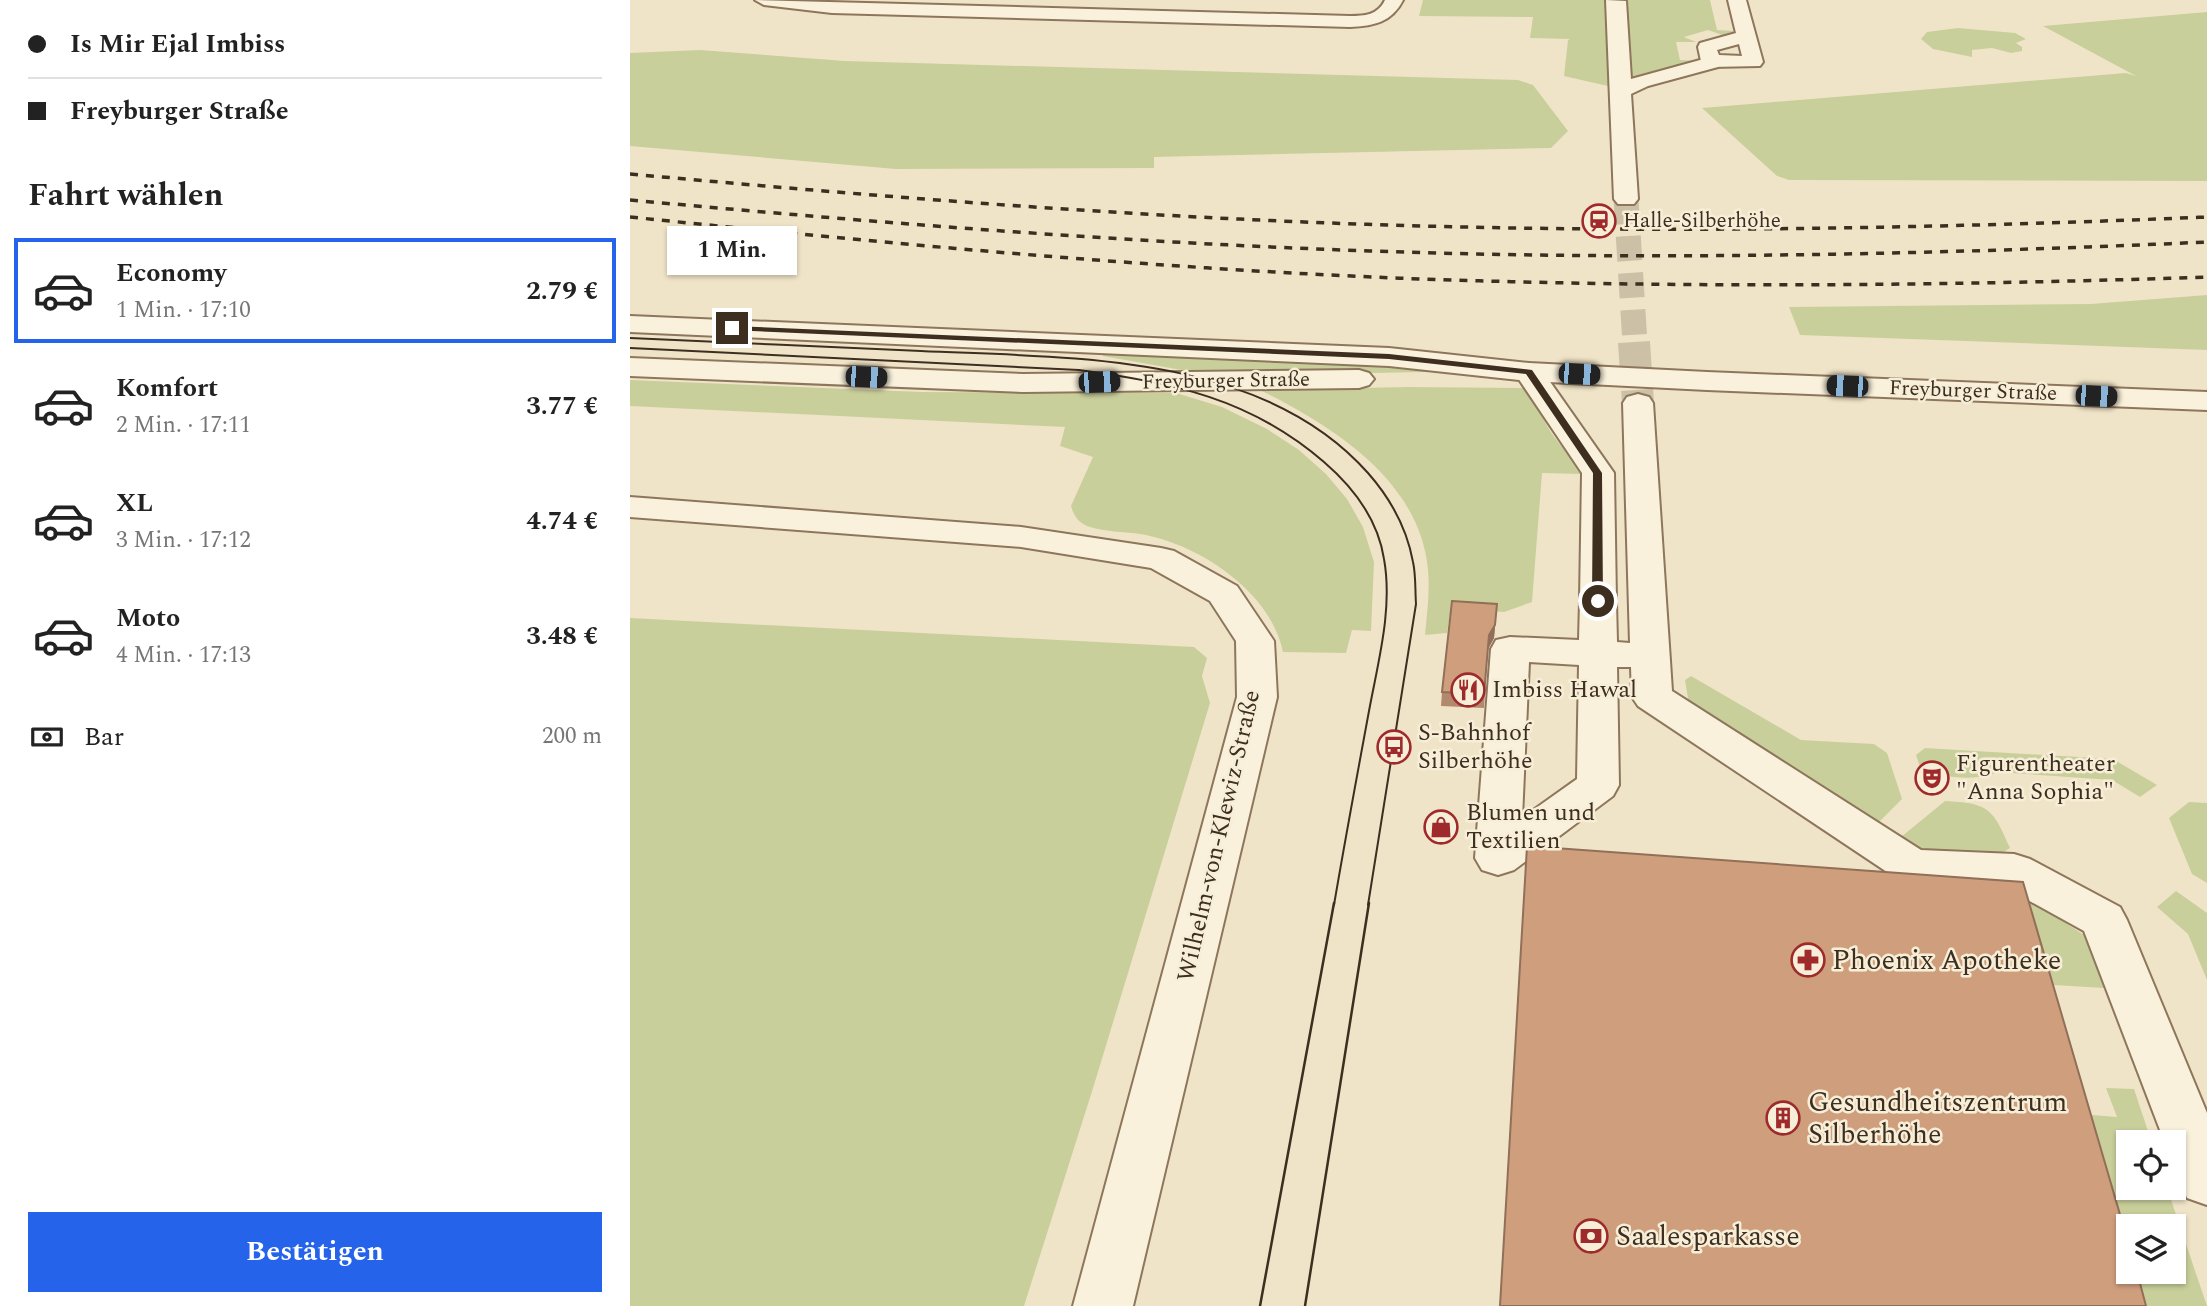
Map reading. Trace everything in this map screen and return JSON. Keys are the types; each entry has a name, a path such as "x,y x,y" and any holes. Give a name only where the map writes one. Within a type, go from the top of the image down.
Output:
{"street":[{"path":"764,0 832,8 1332,21 1374,20 1391,11 1394,0"},
{"path":"1615,0 1626,199"},
{"path":"1737,0 1744,37"},
{"path":"1620,55 1711,63 1622,90"},
{"name":"Freyburger Straße","path":"630,324 1389,356 1529,372 2207,401"},
{"name":"Freyburger Straße","path":"630,367 1050,384 1429,378 1529,372"},
{"path":"1529,372 1598,473 1597,653 1598,785 1498,858 1510,649 1597,653 1650,656"},
{"path":"1638,403 1656,462 1650,656 1652,697 1912,866 2014,871 2103,920 2207,1180"},
{"name":"Wilhelm-von-Klewiz-Straße","path":"630,507 1021,537 1161,559 1224,594 1255,642 1257,697 1103,1306"}],"green space":[{"path":"1423,0 1710,0 1717,30 1735,31 1722,35 1708,30 1684,37 1696,42 1676,42 1680,60 1698,61 1621,89 1564,76 1570,39 1530,38 1533,17 1419,16"},
{"path":"2207,12 2207,181 1789,180 1777,176 1702,108 2126,73 2136,76 2043,26"},
{"path":"1958,28 2015,33 2026,39 2016,43 2022,47 2022,51 2011,53 1992,48 1972,50 1972,57 1933,49 1921,39 1927,32"},
{"path":"700,50 845,61 1518,80 1533,85 1568,131 1551,148 1154,157 1154,168 896,169 630,146 630,53"},
{"path":"2207,295 2207,350 1800,335 1789,307 2091,304"},
{"path":"1101,351 1472,364 1474,371 1215,376 1103,356"},
{"path":"630,380 921,392 1176,393 1222,407 1267,429 1299,450 1326,474 1347,499 1363,527 1374,562 1371,631 1352,630 1346,653 1283,652 1265,611 1249,592 1211,562 1168,541 1146,535 1094,528 1081,523 1071,506 1093,457 1060,446 1065,427 630,406"},
{"path":"1523,388 1537,402 1550,431 1581,474 1542,473 1532,602 1504,612 1451,608 1447,633 1425,635 1429,578 1421,538 1408,509 1390,483 1343,439 1288,404 1260,390"},
{"path":"630,618 1194,647 1207,658 1202,676 1210,703 1024,1306 630,1306"},
{"path":"1691,676 1801,740 1874,744 1887,753 1902,799 1878,823 1689,705 1685,680"},
{"path":"1925,748 2113,759 2157,785 2140,797 2112,780 1997,772 1970,778 1938,775 1921,770 1916,755"},
{"path":"1945,801 1971,804 1987,810 1999,824 2010,848 1993,859 1921,853 1901,837"},
{"path":"2189,802 2207,803 2207,883 2192,874 2169,818"},
{"path":"2000,880 2084,935 2104,988 2021,983"},
{"path":"2176,891 2207,913 2207,980 2188,934 2157,907"},
{"path":"2106,1088 2134,1089 2148,1130 2116,1130 2116,1200 2171,1200 2176,1214 2116,1214 2116,1284 2186,1284 2186,1244 2207,1306 2107,1306 2055,1112 2117,1117"}],"building":[{"path":"1452,601 1497,604 1495,625 1489,635 1484,694 1442,692"},
{"name":"Gesundheitszentrum Silberhöhe","path":"1527,846 2023,882 2120,1214 2116,1214 2116,1284 2140,1284 2146,1306 1500,1306"}],"tunnel":[{"path":"1626,199 1635,344"},
{"path":"1634,342 1638,403"}],"tram line":[{"path":"630,338 1038,356 1160,369 1219,383 1274,404 1324,433 1368,473 1383,493 1402,526 1415,572 1416,604 1368,905"},
{"path":"630,348 1079,370 1113,375 1178,388 1239,408 1268,422 1324,462 1345,482 1370,518 1381,545 1387,597 1383,635 1334,905"},
{"path":"1260,1306 1334,903"},
{"path":"1305,1306 1369,903"}],"railway":[{"path":"630,174 1025,206 1422,226 1814,228 2207,217"},
{"path":"630,200 842,219 1159,241 1477,254 1842,254 2207,242"},
{"path":"630,217 1025,254 1223,269 1421,279 1814,285 2207,277"}],"place":[{"name":"Halle-Silberhöhe","path":"1599,221"},
{"name":"Imbiss Hawal","path":"1468,690"},
{"name":"S-Bahnhof Silberhöhe","path":"1394,747"},
{"name":"Figurentheater \"Anna Sophia\"","path":"1932,778"},
{"name":"Blumen und Textilien","path":"1441,827"},
{"name":"Phoenix Apotheke","path":"1808,960"},
{"name":"Gesundheitszentrum Silberhöhe","path":"1783,1118"},
{"name":"Saalesparkasse","path":"1591,1236"}],"route":[{"path":"732,328 1389,356 1529,372 1598,473 1598,601"}]}
